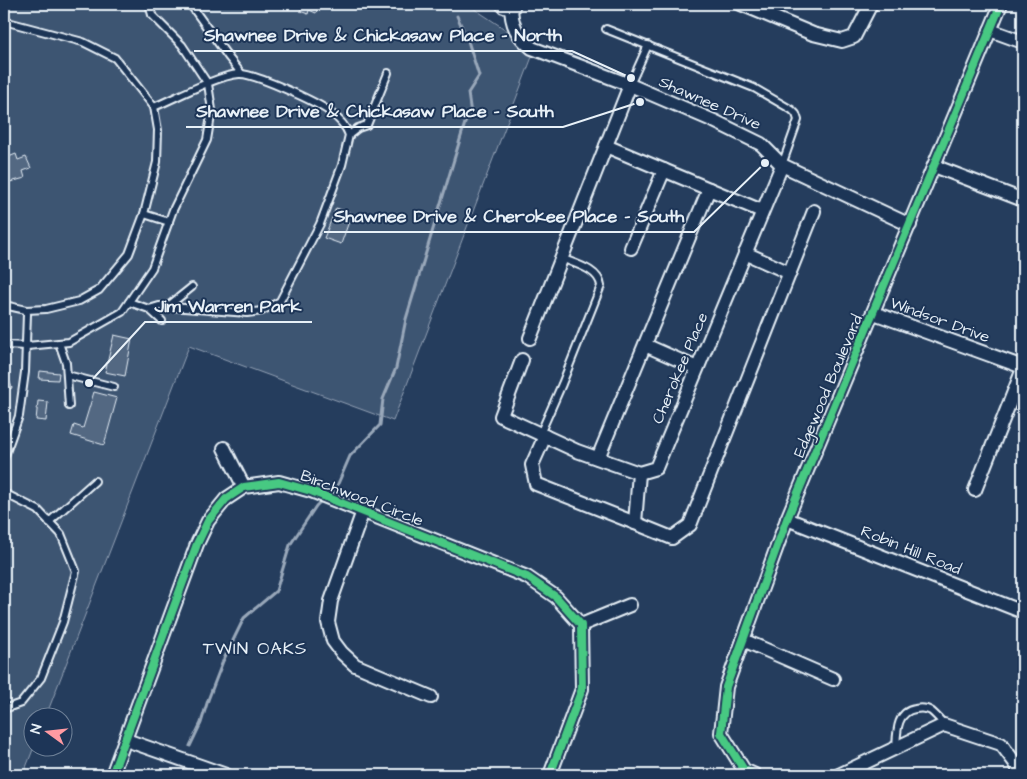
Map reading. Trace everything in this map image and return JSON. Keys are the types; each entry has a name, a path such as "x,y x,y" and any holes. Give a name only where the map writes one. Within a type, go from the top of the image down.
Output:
{"street":[{"name":"Shawnee Drive","path":"509,4 516,32 532,48 630,85 714,120 761,144 782,165 910,225"},
{"path":"741,4 813,34 842,42 854,37 871,4"},
{"name":"Edgewood Boulevard","path":"755,775 744,770 721,733 726,687 787,519 1001,4"},
{"path":"990,30 1023,42"},
{"path":"530,338 630,85"},
{"path":"606,146 762,211"},
{"name":"Cherokee Place","path":"640,473 656,468 782,165"},
{"path":"934,166 1023,200"},
{"path":"631,248 664,170"},
{"path":"598,458 709,189"},
{"path":"542,435 532,465 536,484 672,538 690,525 814,211"},
{"path":"744,253 790,273"},
{"name":"Windsor Drive","path":"874,313 1023,368"},
{"path":"645,345 697,368"},
{"path":"522,360 501,416 598,458 640,473 636,523"},
{"path":"975,490 1023,368"},
{"path":"224,448 244,487"},
{"name":"Birchwood Circle","path":"112,775 197,544 208,521 226,499 244,487 279,482 310,491 527,577 556,597 581,625"},
{"path":"363,511 331,601 328,622 333,641 355,665 431,698"},
{"name":"Robin Hill Road","path":"787,519 1023,612"},
{"path":"550,775 582,689 581,625 630,605"},
{"path":"743,640 833,679"},
{"path":"840,775 945,725 1001,744 1016,764 1021,775"},
{"path":"126,740 226,775"}],"lane":[{"path":"4,345 27,346 69,342 122,312 152,268 169,222 206,140 212,110 208,84 182,45 152,15 149,4"},
{"path":"190,4 241,73 286,90 329,111 340,120 349,135"},
{"path":"4,21 83,42 115,58 154,107 158,130 157,162 144,214 128,254 99,290 79,301 46,309 26,310 4,305"},
{"path":"606,29 754,88 796,114 798,120 782,165"},
{"path":"630,85 648,45"},
{"path":"154,107 208,84 241,73"},
{"path":"149,309 167,306 248,313 262,310 280,301 320,224 342,165 349,135 358,128 367,125 388,73"},
{"path":"144,214 169,222"},
{"path":"542,435 601,286 600,278 595,273 561,258"},
{"path":"167,306 192,287"},
{"path":"129,302 149,309 162,321"},
{"path":"4,458 19,416 27,346 26,310"},
{"path":"59,343 66,363 69,406"},
{"path":"67,375 114,387"},
{"path":"49,522 95,480"},
{"path":"4,493 38,510 61,534 76,571 63,622 41,678 22,703 4,709"},
{"path":"896,748 900,718 909,710 924,709 930,711 945,725"}],"shaded area":[{"path":"4,4 467,4 535,49 393,421 189,346 50,706 22,706 22,756 30,756 23,775 4,775"}],"building":[{"path":"295,4 319,4 316,13 309,10 308,14 300,11 302,7"},
{"path":"16,154 18,160 26,157 31,168 23,171 25,178 10,182 4,162 8,161 6,158"},
{"path":"336,208 352,213 341,244 324,238"},
{"path":"114,335 132,339 125,376 105,372"},
{"path":"4,370 12,388 4,392"},
{"path":"40,371 59,373 58,380 39,379"},
{"path":"94,392 117,398 104,445 71,435 74,425 83,428"},
{"path":"38,401 48,402 46,421 36,420"}],"waterway":[{"path":"329,494 337,486 350,456 380,425 383,399 396,368 406,319 465,123 471,114 468,93 479,76 468,41 457,16"},
{"path":"190,746 201,723 223,661 244,618 276,591 290,545 322,500"}],"cycle path":[{"path":"755,775 744,770 721,733 726,687 787,519 1001,4"},
{"path":"112,775 197,544 208,521 226,499 244,487 279,482 311,491 527,577 556,597 581,625 582,689 550,775"}],"place":[{"name":"Shawnee Drive & Chickasaw Place - North","path":"631,78"},
{"name":"Shawnee Drive & Chickasaw Place - South","path":"640,102"},
{"name":"Shawnee Drive & Cherokee Place - South","path":"765,163"},
{"name":"Jim Warren Park","path":"89,383"}],"district":[{"name":"TWIN OAKS","path":"255,648"}]}
